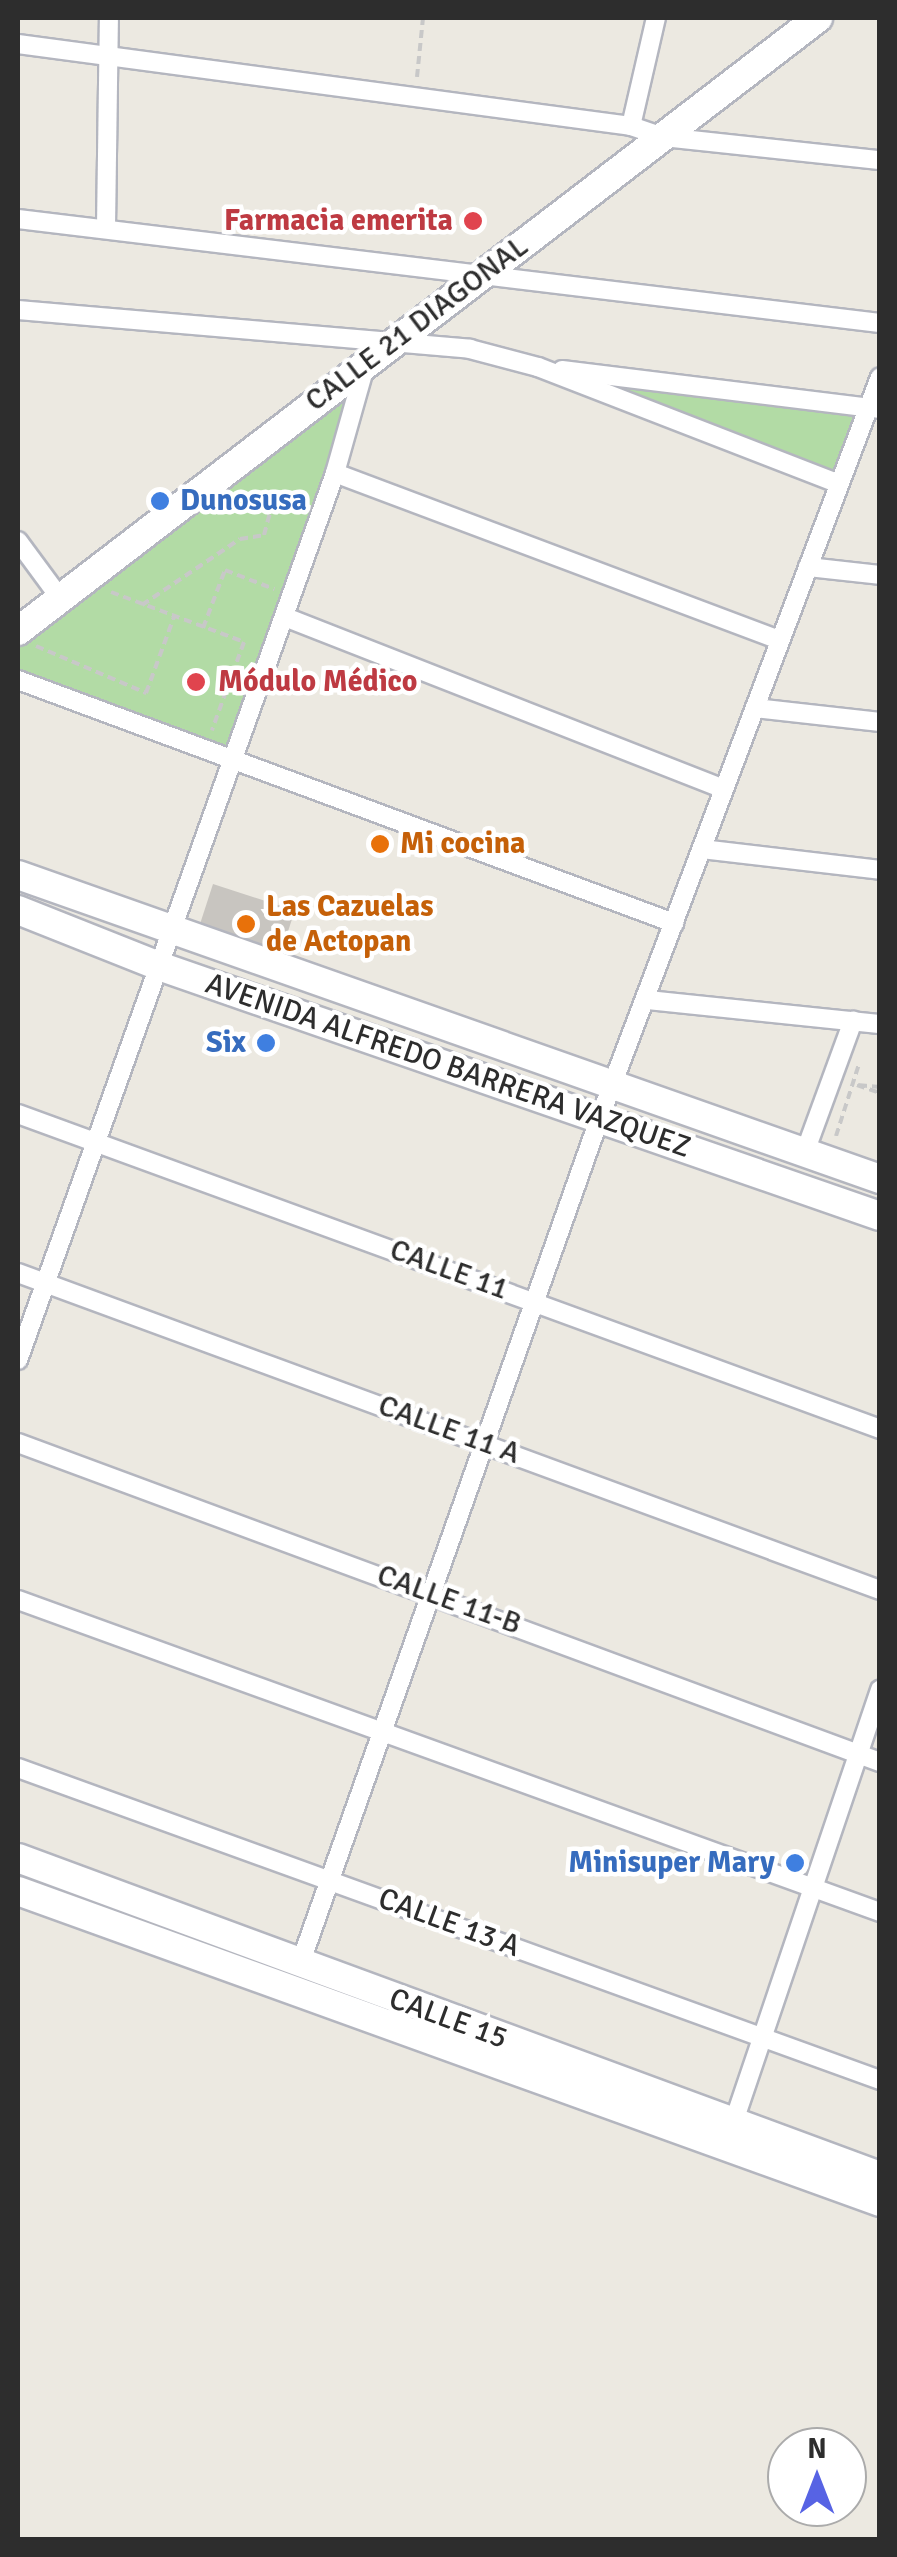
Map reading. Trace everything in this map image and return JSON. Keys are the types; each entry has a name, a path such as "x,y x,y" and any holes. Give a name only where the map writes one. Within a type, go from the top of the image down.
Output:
{"street":[{"path":"106,227 110,18"},
{"path":"631,126 656,18"},
{"name":"CALLE 21 DIAGONAL","path":"22,636 60,598 391,339 482,275 818,18"},
{"path":"18,44 414,101 631,126 662,136 880,160"},
{"path":"18,220 106,227 880,323"},
{"path":"18,310 391,339 470,349 538,367 838,484"},
{"path":"18,1360 156,965 233,765 333,480 367,361"},
{"path":"538,367 874,408"},
{"path":"300,1964 600,1117 838,484 874,408 880,377"},
{"path":"333,480 780,640"},
{"path":"18,541 60,598"},
{"path":"808,567 880,575"},
{"path":"284,618 724,789"},
{"path":"18,680 233,765 674,924"},
{"path":"755,708 880,722"},
{"path":"702,848 880,870"},
{"name":"AVENIDA ALFREDO BARRERA VAZQUEZ","path":"18,875 170,933 818,1150 880,1179"},
{"name":"AVENIDA ALFREDO BARRERA VAZQUEZ","path":"18,910 156,965 880,1216"},
{"path":"647,1000 866,1022 818,1150"},
{"name":"CALLE 11","path":"18,1114 880,1429"},
{"name":"CALLE 11 A","path":"18,1273 880,1590"},
{"name":"CALLE 11-B","path":"18,1443 880,1762"},
{"path":"18,1600 880,1912"},
{"path":"729,2136 880,1690"},
{"name":"CALLE 13 A","path":"18,1768 880,2080"},
{"name":"CALLE 15","path":"18,1858 300,1964 729,2136 880,2202"},
{"name":"CALLE 15","path":"18,1891 729,2136 880,2176"}],"path":[{"path":"414,101 423,18"},
{"path":"142,605 240,539 264,535 272,506 333,480"},
{"path":"203,628 225,570 292,596"},
{"path":"96,586 244,642 204,754"},
{"path":"22,636 146,693 174,617"},
{"path":"818,1150 856,1084 866,1022"},
{"path":"856,1084 880,1090"}],"green space":[{"path":"358,375 235,760 18,674 18,648"},
{"path":"597,382 858,413 835,476"}],"building":[{"name":"Las Cazuelas de Actopan","path":"213,884 295,911 281,954 199,928"}],"place":[{"name":"Farmacia emerita","path":"473,221"},
{"name":"Dunosusa","path":"160,501"},
{"name":"Módulo Médico","path":"196,682"},
{"name":"Mi cocina","path":"380,844"},
{"name":"Las Cazuelas de Actopan","path":"246,924"},
{"name":"Six","path":"266,1043"},
{"name":"Minisuper Mary","path":"795,1863"}]}
